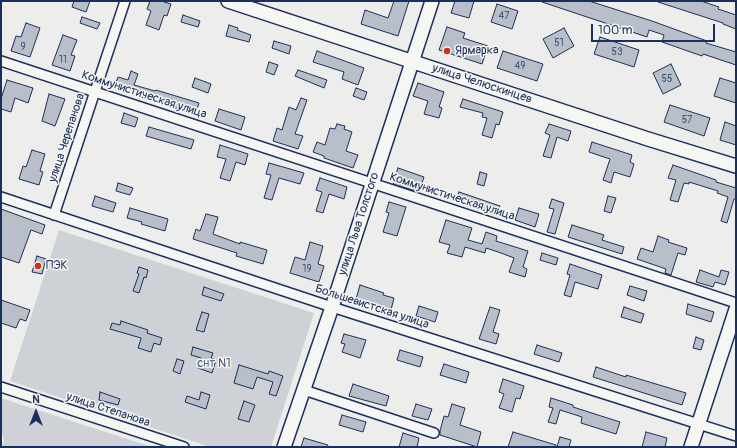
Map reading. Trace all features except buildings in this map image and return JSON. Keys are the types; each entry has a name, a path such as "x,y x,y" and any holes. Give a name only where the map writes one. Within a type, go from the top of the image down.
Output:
{"street":[{"name":"улица Черепанова","path":"54,215 125,1"},
{"name":"улица Челюскинцев","path":"228,1 648,139 736,166"},
{"name":"улица Льва Толстого","path":"284,447 332,307 432,1"},
{"name":"Коммунистическая улица","path":"1,61 736,303"},
{"name":"Большевистская улица","path":"1,197 332,307 736,436"},
{"path":"691,447 736,309"},
{"name":"улица Степанова","path":"1,388 184,447"},
{"path":"304,390 434,433"}],"green space":[{"name":"снт N1","path":"59,230 314,313 271,447 210,447 10,381"},
{"path":"1,398 152,447 2,447 4,441 1,427"}],"place":[{"name":"Ярмарка","path":"447,51"},
{"name":"ПЭК","path":"38,266"}]}
